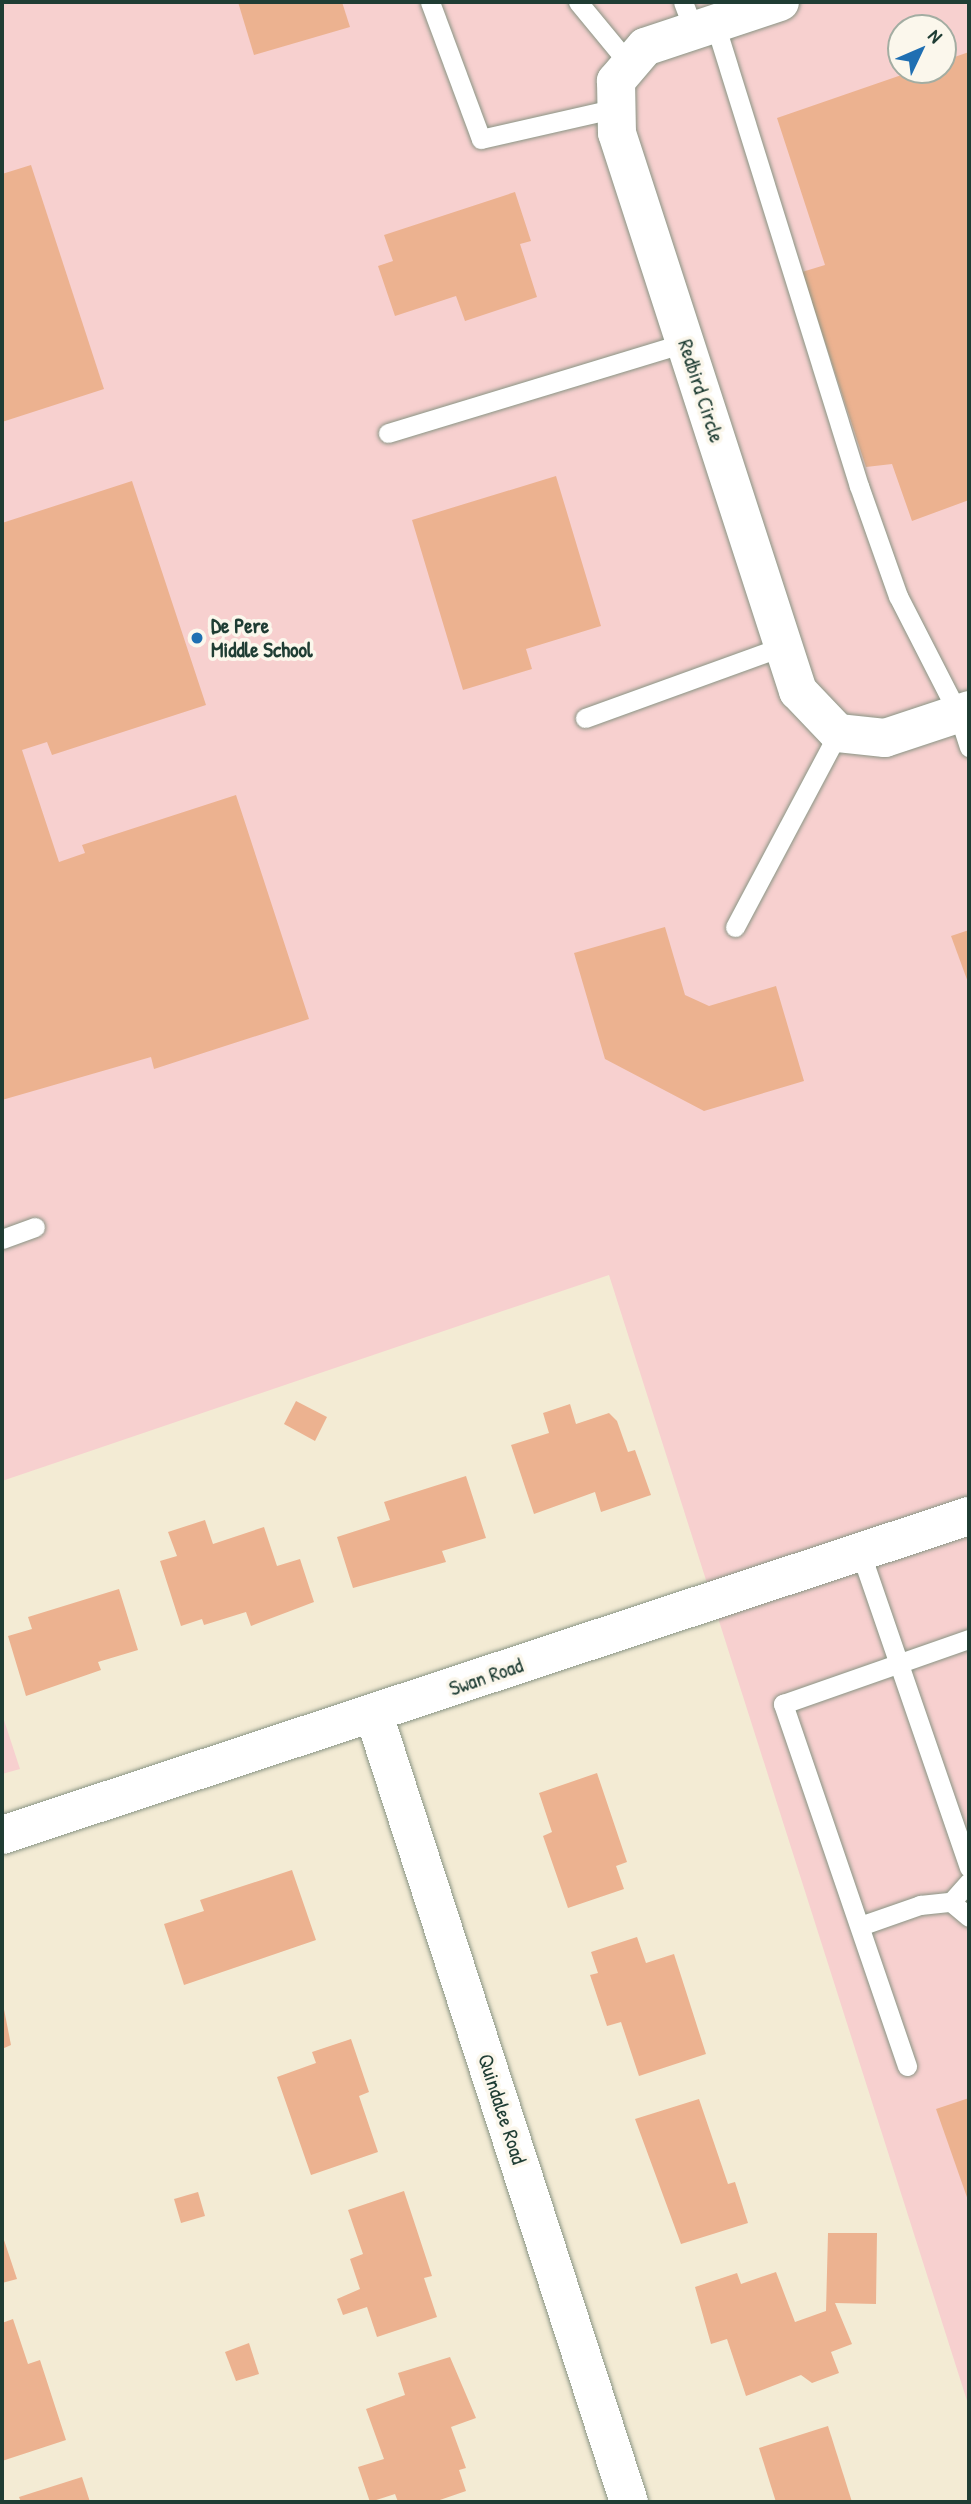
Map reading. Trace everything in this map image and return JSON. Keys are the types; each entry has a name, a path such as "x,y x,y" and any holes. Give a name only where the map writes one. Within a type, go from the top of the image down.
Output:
{"street":[{"name":"Redbird Circle","path":"780,2 697,19 645,47 616,81 617,133 798,691 838,733"},
{"path":"838,733 885,738 965,723"},
{"name":"Swan Road","path":"2,1835 374,1715 969,1516"},
{"name":"Quindalee Road","path":"374,1715 629,2502"}],"lane":[{"path":"430,2 481,139 617,108"},
{"path":"578,2 630,65"},
{"path":"697,19 898,596 965,723"},
{"path":"388,433 685,343"},
{"path":"585,718 783,646"},
{"path":"735,928 838,733"},
{"path":"2,1239 35,1227"},
{"path":"860,1551 969,1868"},
{"path":"907,2066 783,1704 898,1660 969,1639"},
{"path":"860,1927 920,1905 951,1902 969,1882"},
{"path":"951,1902 969,1917"}],"shaded area":[{"path":"2,2 969,2 969,2407 609,1275 2,1481"},
{"path":"2,1714 20,1769 2,1774"}],"building":[{"path":"238,2 342,2 350,27 254,55"},
{"path":"969,52 969,500 912,521 892,464 866,467 802,272 825,265 777,118 887,80 887,84 957,84 957,56"},
{"path":"31,165 104,389 2,422 2,174"},
{"path":"515,192 531,241 520,244 537,297 465,321 456,296 395,316 378,266 393,261 384,235"},
{"path":"556,476 601,626 526,649 532,669 463,690 412,520"},
{"name":"De Pere Middle School","path":"132,481 206,705 52,755 47,742 22,750 59,862 85,853 82,845 236,795 309,1019 154,1069 151,1057 2,1100 2,523"},
{"path":"665,927 685,995 709,1006 776,986 804,1081 704,1111 605,1059 574,953"},
{"path":"969,930 969,985 951,936"},
{"path":"296,1401 327,1417 315,1441 284,1424"},
{"path":"570,1404 576,1424 609,1413 617,1421 628,1452 635,1450 651,1495 601,1512 595,1492 534,1514 511,1445 549,1433 543,1413"},
{"path":"466,1476 486,1538 442,1551 446,1562 353,1588 337,1537 390,1520 384,1502"},
{"path":"205,1520 213,1544 264,1527 277,1566 300,1559 314,1602 251,1626 246,1612 204,1625 202,1619 181,1626 160,1561 177,1556 168,1532"},
{"path":"119,1589 138,1650 98,1662 101,1670 26,1696 8,1636 32,1629 28,1617"},
{"path":"597,1773 627,1862 616,1866 624,1889 568,1908 543,1836 552,1832 539,1793"},
{"path":"292,1870 316,1940 184,1985 164,1924 204,1911 200,1900"},
{"path":"637,1937 646,1963 674,1954 706,2054 639,2076 621,2022 607,2026 590,1975 598,1973 591,1952"},
{"path":"2,1999 11,2045 2,2049"},
{"path":"351,2039 369,2092 359,2096 378,2152 311,2175 277,2077 316,2063 312,2052"},
{"path":"969,2098 969,2203 936,2109"},
{"path":"699,2099 728,2184 735,2182 748,2223 681,2244 635,2119"},
{"path":"404,2191 432,2276 424,2278 437,2317 377,2337 367,2307 343,2315 337,2299 360,2289 350,2259 363,2254 348,2210"},
{"path":"198,2192 205,2216 181,2223 174,2199"},
{"path":"828,2233 877,2233 876,2304 835,2303 852,2344 831,2352 839,2373 812,2383 801,2375 746,2396 727,2339 711,2344 695,2287 737,2273 741,2284 776,2272 795,2322 826,2311"},
{"path":"2,2234 17,2279 2,2283"},
{"path":"13,2319 28,2364 40,2360 66,2440 2,2461 2,2323"},
{"path":"249,2343 259,2374 236,2381 225,2352"},
{"path":"450,2357 476,2418 451,2427 466,2468 459,2470 466,2491 434,2502 398,2502 395,2494 370,2502 358,2467 384,2459 366,2409 405,2395 398,2373"},
{"path":"828,2426 852,2502 776,2502 759,2448"},
{"path":"82,2477 90,2502 21,2502 19,2497"}],"place":[{"name":"De Pere Middle School","path":"197,638"}]}
